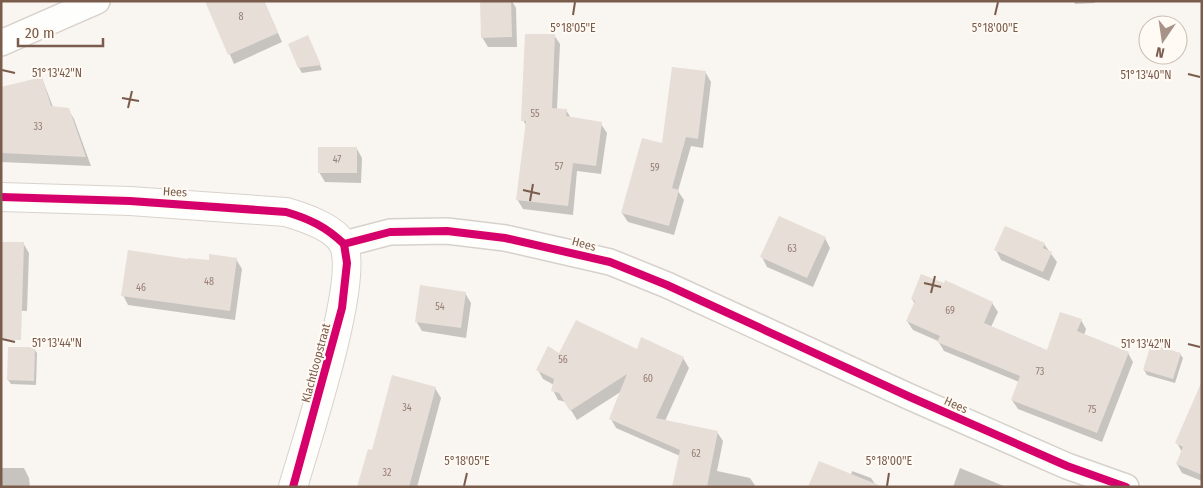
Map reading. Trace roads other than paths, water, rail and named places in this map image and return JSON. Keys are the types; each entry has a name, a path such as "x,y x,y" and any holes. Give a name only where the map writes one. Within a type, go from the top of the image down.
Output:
{"main road":[{"name":"Hees","path":"1,197 130,201 286,212 310,219 327,229 344,244"},
{"name":"Klachtloopstraat","path":"293,487 342,308 347,263 344,244"}],"street":[{"path":"1,43 97,1"},
{"name":"Hees","path":"344,244 390,232 447,231 505,238 610,262 1058,462 1126,487"}]}
